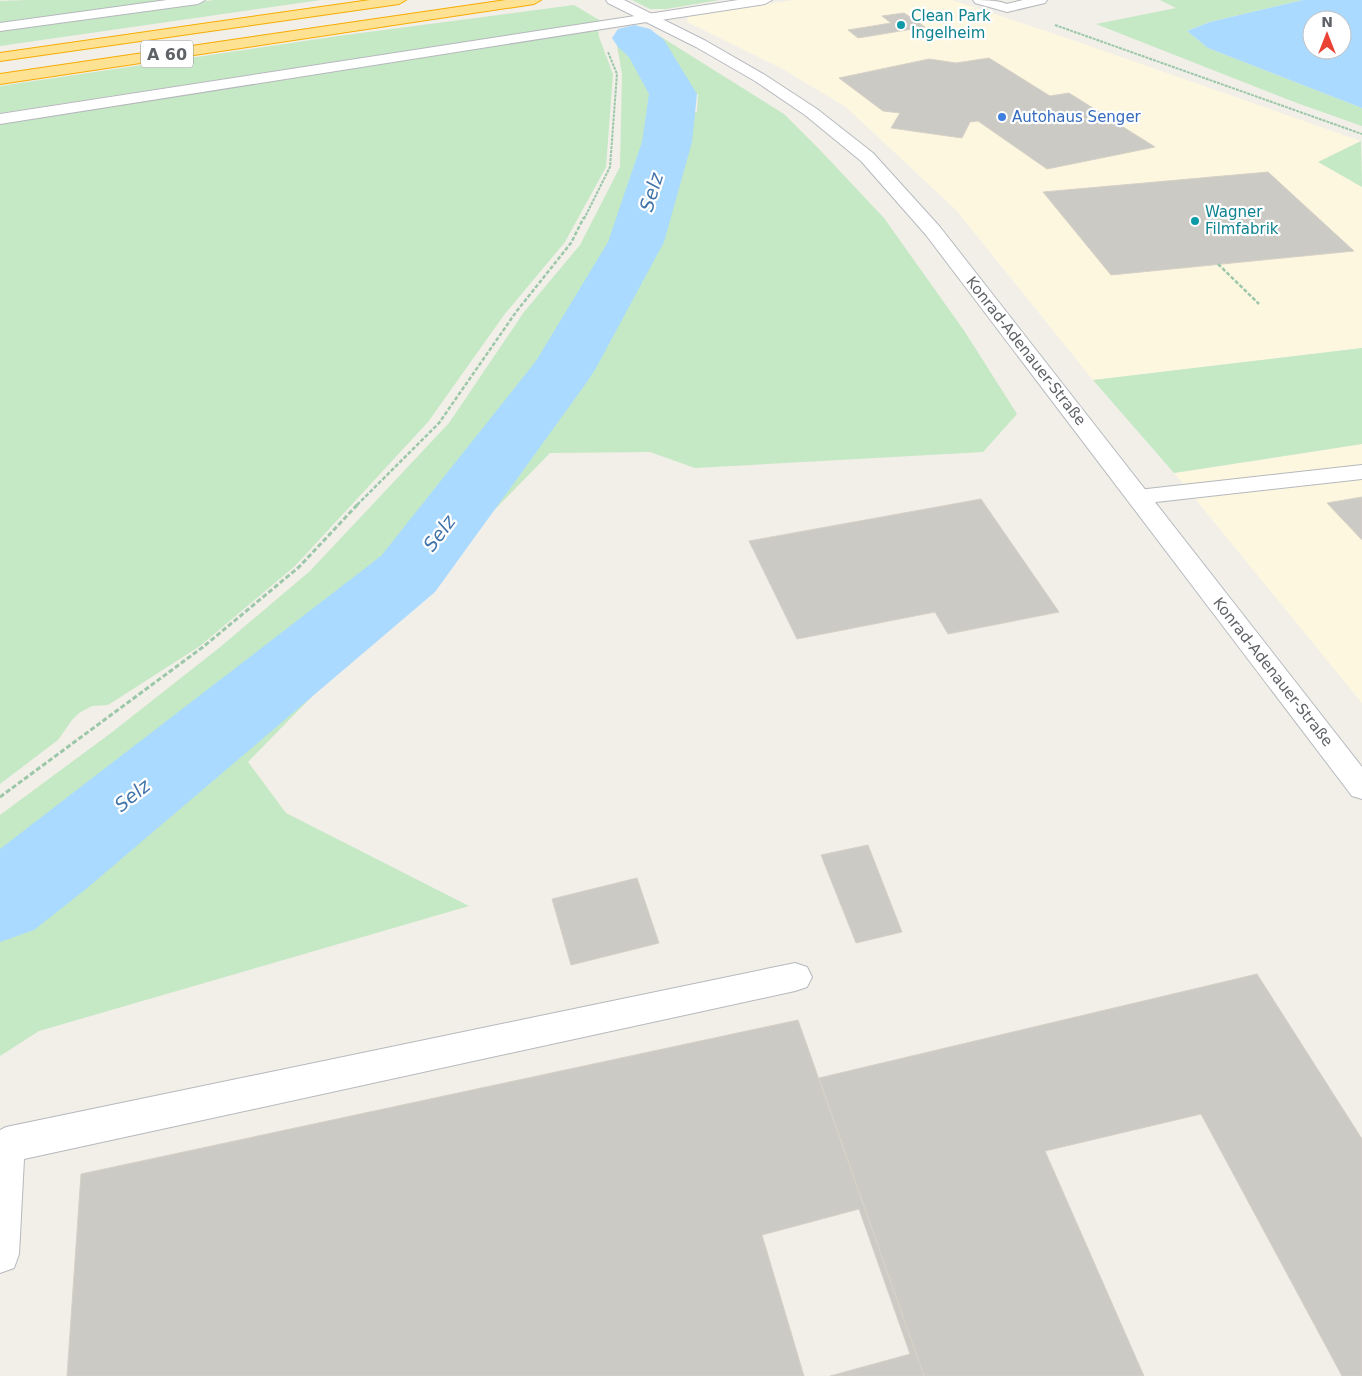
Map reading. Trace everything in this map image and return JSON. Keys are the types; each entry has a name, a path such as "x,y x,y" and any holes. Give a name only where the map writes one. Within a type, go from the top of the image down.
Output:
{"highway":[{"name":"A 60","path":"0,57 399,0"},
{"name":"A 60","path":"0,79 534,0"}],"main road":[{"path":"0,27 198,0"},
{"name":"Konrad-Adenauer-Straße","path":"613,0 701,44 760,78 811,112 868,157 933,231 1362,788"},
{"path":"0,118 765,0"},
{"path":"980,0 1007,8 1040,0"},
{"path":"1138,497 1362,472"},
{"path":"0,1254 6,1145 795,977"}],"path":[{"path":"1007,8 1362,134"},
{"path":"0,798 203,648 299,567 380,480 439,423 516,312 571,243 610,167 617,74 601,34 600,25"},
{"path":"1218,264 1259,304"}],"shaded area":[{"path":"794,0 952,0 1361,141 1319,162 1362,187 1362,348 1093,380 956,210 846,107 781,68 687,22 688,16"},
{"path":"1362,444 1362,703 1174,473"}],"green space":[{"path":"181,0 0,25 0,1"},
{"path":"214,0 321,0 0,46 0,29"},
{"path":"632,0 720,0 666,9 650,9"},
{"path":"1160,0 1303,0 1210,22 1187,31 1208,48 1362,108 1362,126 1297,103 1096,24 1176,8"},
{"path":"574,5 601,21 0,113 0,86 338,36"},
{"path":"598,29 599,37 613,74 606,167 565,242 504,315 428,422 295,566 200,646 108,705 92,706 79,713 58,740 0,784 0,119"},
{"path":"658,35 784,114 884,218 965,332 1017,414 983,452 695,468 650,452 550,453 248,762 286,813 469,906 39,1031 0,1056 0,815 111,733 219,648 310,571 449,423 524,312 580,245 620,167 622,74 617,45 626,38","holes":["661,92 698,94 697,112 663,112"]},
{"path":"1361,141 1362,187 1318,162"},
{"path":"1362,348 1362,444 1174,473 1093,380"}],"water":[{"path":"1303,0 1362,0 1362,108 1208,48 1187,31 1210,22"}],"building":[{"name":"Clean Park Ingelheim","path":"904,13 925,27 858,38 848,30 891,23 882,16"},
{"name":"Autohaus Senger","path":"989,58 1050,96 1069,93 1155,147 1047,169 978,121 970,122 962,138 891,128 900,113 883,111 839,78 929,59 956,63"},
{"name":"Wagner Filmfabrik","path":"1268,172 1354,251 1111,275 1043,192"},
{"path":"1362,497 1362,540 1327,503"},
{"path":"981,499 1059,612 948,634 935,612 797,639 749,541"},
{"path":"868,845 902,932 856,943 821,855"},
{"path":"637,878 659,943 571,965 552,899"},
{"path":"1257,974 1362,1139 1362,1376 1342,1376 1201,1114 1045,1151 1144,1376 924,1376 819,1078"},
{"path":"798,1020 924,1376 830,1376 910,1354 859,1209 762,1235 804,1376 67,1376 81,1174"}],"waterway":[{"name":"Selz","path":"0,902 53,862 408,574 564,368 636,242 667,142 673,94 648,50 634,38"}],"place":[{"name":"Clean Park Ingelheim","path":"901,25"},
{"name":"Autohaus Senger","path":"1002,117"},
{"name":"Wagner Filmfabrik","path":"1195,221"}]}
